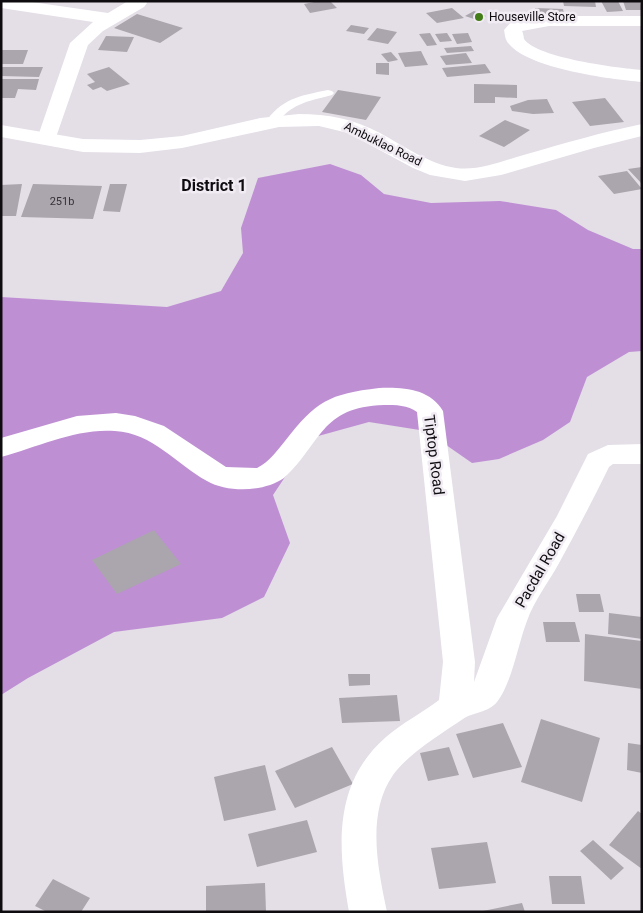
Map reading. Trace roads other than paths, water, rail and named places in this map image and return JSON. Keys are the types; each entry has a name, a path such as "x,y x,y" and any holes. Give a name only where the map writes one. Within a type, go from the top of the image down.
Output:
{"street":[{"path":"47,139 79,42 89,32 138,2"},
{"path":"1,3 110,19"},
{"path":"642,21 549,21 517,26 513,30 515,40 524,48 536,53 592,69 642,76"},
{"name":"Ambuklao Road","path":"1,131 104,146 163,144 299,120 334,122 383,141 431,168 455,174 473,174 492,171 588,143 642,130"},
{"name":"Tiptop Road","path":"1,448 86,422 115,420 130,422 155,432 218,475 229,478 254,478 268,475 277,469 312,424 331,406 351,400 387,396 415,398 425,404 430,411 459,662 458,689 454,706"},
{"name":"Pacdal Road","path":"454,706 474,702 485,693 492,678 512,618 570,518 598,461 608,455 642,454"},
{"path":"368,912 359,864 358,832 362,804 373,775 397,748 440,719 454,706"}],"lane":[{"path":"270,124 281,108 297,101 328,93"}],"place":[{"name":"Houseville Store","path":"479,17"}],"district":[{"name":"District 1","path":"214,185"}]}
